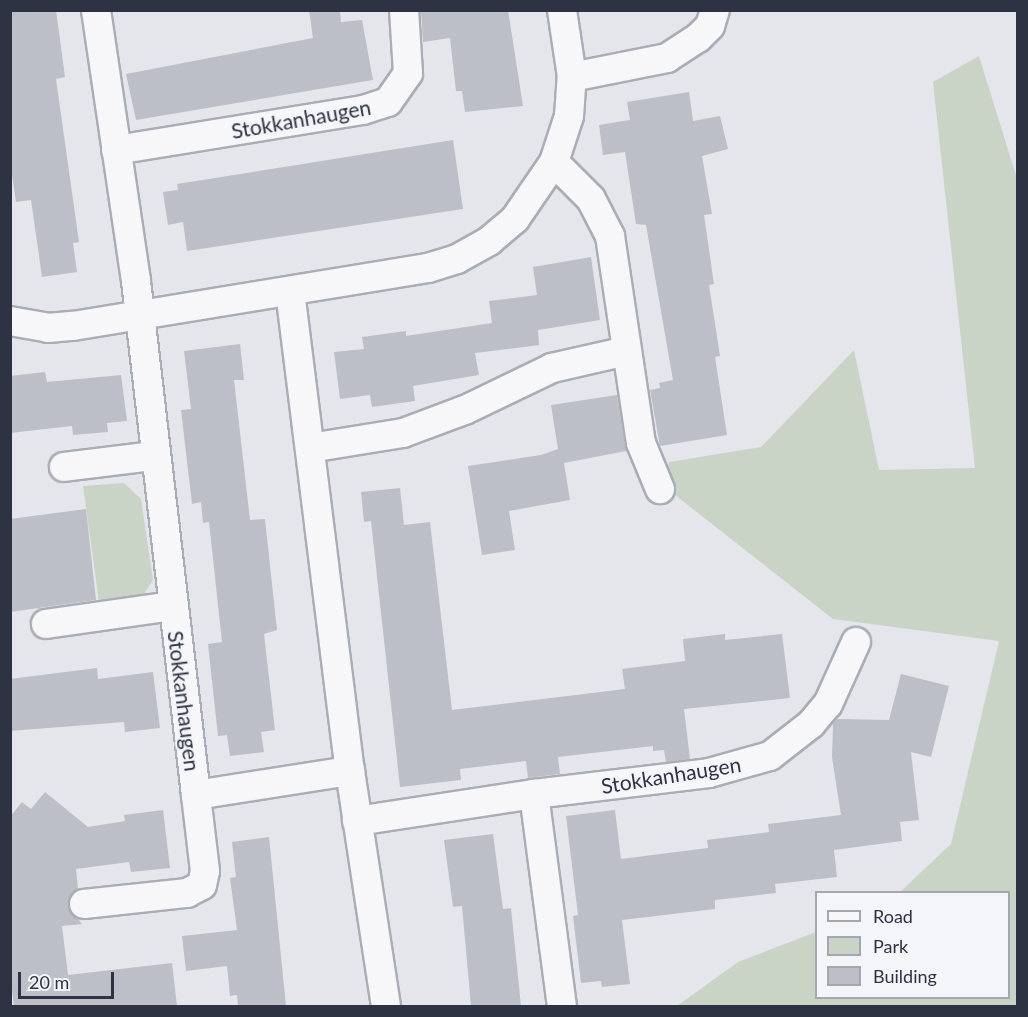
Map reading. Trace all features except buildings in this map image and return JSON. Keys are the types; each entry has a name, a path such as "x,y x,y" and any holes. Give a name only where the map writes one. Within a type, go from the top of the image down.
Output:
{"street":[{"name":"Stokkanhaugen","path":"84,904 187,892 202,885 205,871 154,456 140,315 96,10"},
{"name":"Stokkanhaugen","path":"116,150 363,110 387,102 396,95 408,73 404,10"},
{"path":"10,321 48,328 428,268 457,259 489,241 515,219 554,162 569,116 572,77 562,10"},
{"path":"572,77 667,58 698,38 710,26 715,10"},
{"path":"554,162 591,199 610,236 641,443 660,489"},
{"path":"290,291 350,771 386,1006"},
{"path":"310,448 403,433 465,410 552,368 627,351"},
{"path":"64,467 154,456"},
{"name":"Stokkanhaugen","path":"46,624 172,606"},
{"name":"Stokkanhaugen","path":"357,821 534,794 709,773 770,756 811,724 828,704 856,642"},
{"name":"Stokkanhaugen","path":"196,795 350,771"},
{"path":"534,794 562,1006"}],"green space":[{"path":"979,56 1018,182 1017,1006 677,1006 738,962 815,932 815,999 1010,999 1010,891 901,891 951,844 999,641 833,619 666,488 669,462 761,447 854,350 879,470 975,468 933,82"},
{"path":"124,483 141,499 153,580 142,597 99,602 83,486"}]}
